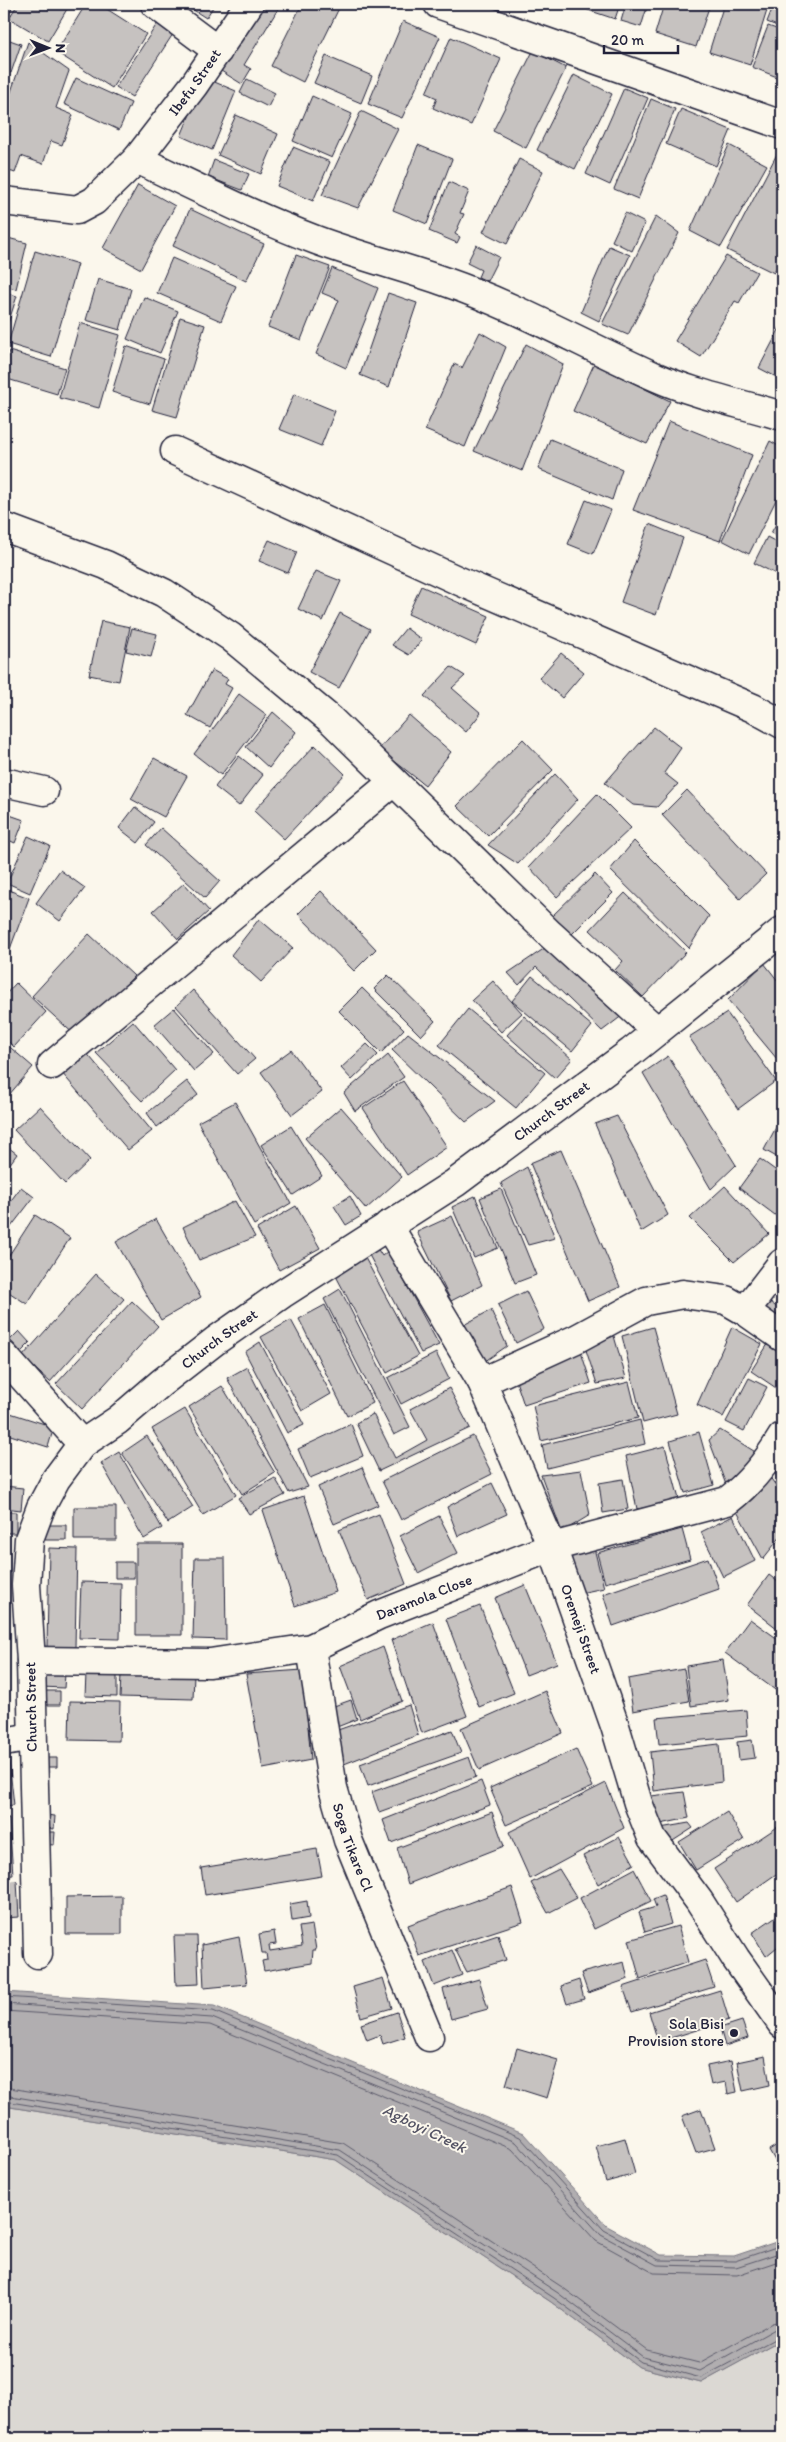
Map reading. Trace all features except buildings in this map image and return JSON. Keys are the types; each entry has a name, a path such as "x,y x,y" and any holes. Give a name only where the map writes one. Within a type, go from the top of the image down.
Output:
{"street":[{"path":"155,4 218,51"},
{"name":"Ibefu Street","path":"4,201 77,210 94,201 137,159 218,51 249,4"},
{"path":"438,4 782,125"},
{"path":"137,159 254,215 365,258 446,282 503,306 658,378 719,400 782,416"},
{"path":"175,451 457,580 753,708 782,724"},
{"path":"4,527 106,565 164,593 232,637 331,720 550,934 656,1030"},
{"path":"4,782 44,791"},
{"path":"52,1065 393,782"},
{"name":"Church Street","path":"38,1954 30,1661 26,1585 29,1539 41,1507 56,1479 82,1444 118,1420 160,1383 215,1341 388,1224 455,1183 656,1030 782,931"},
{"name":"Oremeji Street","path":"388,1224 482,1382 552,1547 615,1726 638,1803 652,1838 699,1901 736,1960 782,2024"},
{"path":"745,1310 782,1263"},
{"path":"482,1382 576,1339 646,1301 683,1294 726,1300 745,1310 782,1338"},
{"path":"4,1356 82,1444"},
{"name":"Daramola Close","path":"30,1661 210,1663 311,1648 379,1615 552,1547 727,1501 746,1487 767,1461 782,1437"},
{"name":"Soga Tikare Cl","path":"311,1648 333,1788 348,1840 428,2037"},
{"path":"4,1742 32,1738"}],"shaded area":[{"path":"4,2106 336,2160 551,2302 639,2367 701,2383 782,2339 782,2438 4,2438"}],"water":[{"name":"Agboyi Creek","path":"4,1992 214,2006 523,2133 607,2226 661,2255 734,2256 782,2240 782,2339 701,2383 639,2367 551,2302 336,2160 4,2106"}],"place":[{"name":"Sola Bisi Provision store","path":"734,2033"}]}
